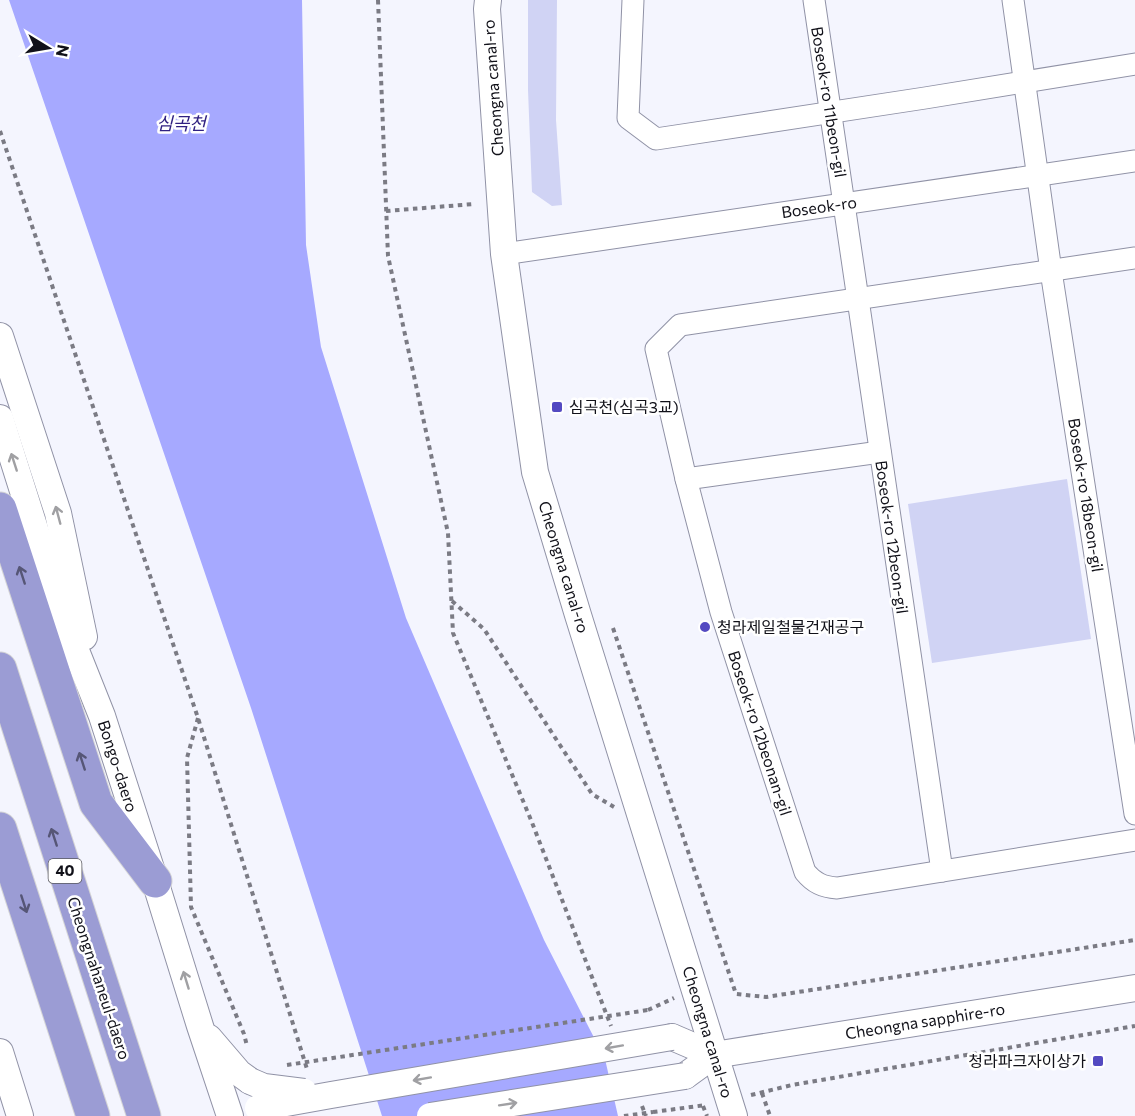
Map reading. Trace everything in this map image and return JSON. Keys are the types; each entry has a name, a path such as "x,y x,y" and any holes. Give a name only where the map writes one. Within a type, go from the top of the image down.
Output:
{"highway":[{"path":"0,509 96,803 155,881"},
{"name":"Cheongnahaneul-daero","path":"0,669 144,1116"},
{"path":"0,829 88,1103"}],"street":[{"name":"Cheongna canal-ro","path":"488,0 504,254 535,472 734,1116"},
{"path":"633,0 628,118 656,139 1135,64"},
{"name":"Boseok-ro 11beon-gil","path":"814,0 844,203"},
{"name":"Boseok-ro 18beon-gil","path":"1013,0 1051,271 1135,814"},
{"name":"Boseok-ro","path":"504,254 1135,161"},
{"name":"Boseok-ro 12beon-gil","path":"844,203 942,871"},
{"path":"858,298 1135,258"},
{"name":"Boseok-ro 12beonan-gil","path":"858,298 680,325 656,349 686,479 721,612 805,872 820,885 837,888 1135,840"},
{"path":"0,336 58,513 102,716"},
{"name":"Bongo-daero","path":"0,418 63,618 102,716 230,1116"},
{"path":"686,479 880,452"},
{"name":"Cheongna sapphire-ro","path":"714,1055 1135,988"},
{"path":"200,1026 227,1060 250,1081 264,1087 331,1095"},
{"path":"255,1112 331,1095 672,1037 714,1055"},
{"path":"0,1052 20,1116"},
{"path":"430,1116 685,1076 714,1055"}],"path":[{"path":"378,0 388,256 447,533 453,633 531,820 612,1028"},
{"path":"0,131 198,718 307,1071"},
{"path":"386,211 474,204"},
{"path":"451,601 484,629 592,794 643,824"},
{"path":"198,718 187,758 191,907 244,1034 249,1054"},
{"path":"278,1066 648,1010"},
{"path":"770,1116 762,1094 792,1085 1135,1026"},
{"path":"642,1105 646,1116"},
{"path":"624,1116 703,1106 706,1116"}],"shaded area":[{"path":"528,0 557,0 556,120 562,205 552,206 532,192 528,90"},
{"path":"1067,479 1091,639 932,663 908,504"}],"water":[{"name":"심곡천","path":"9,0 302,0 306,245 321,347 406,618 544,940 605,1059 618,1116 382,1116 251,708"}],"place":[{"name":"심곡천(심곡3교)","path":"557,407"},
{"name":"청라제일철물건재공구","path":"705,627"},
{"name":"청라파크자이상가","path":"1098,1061"}]}
